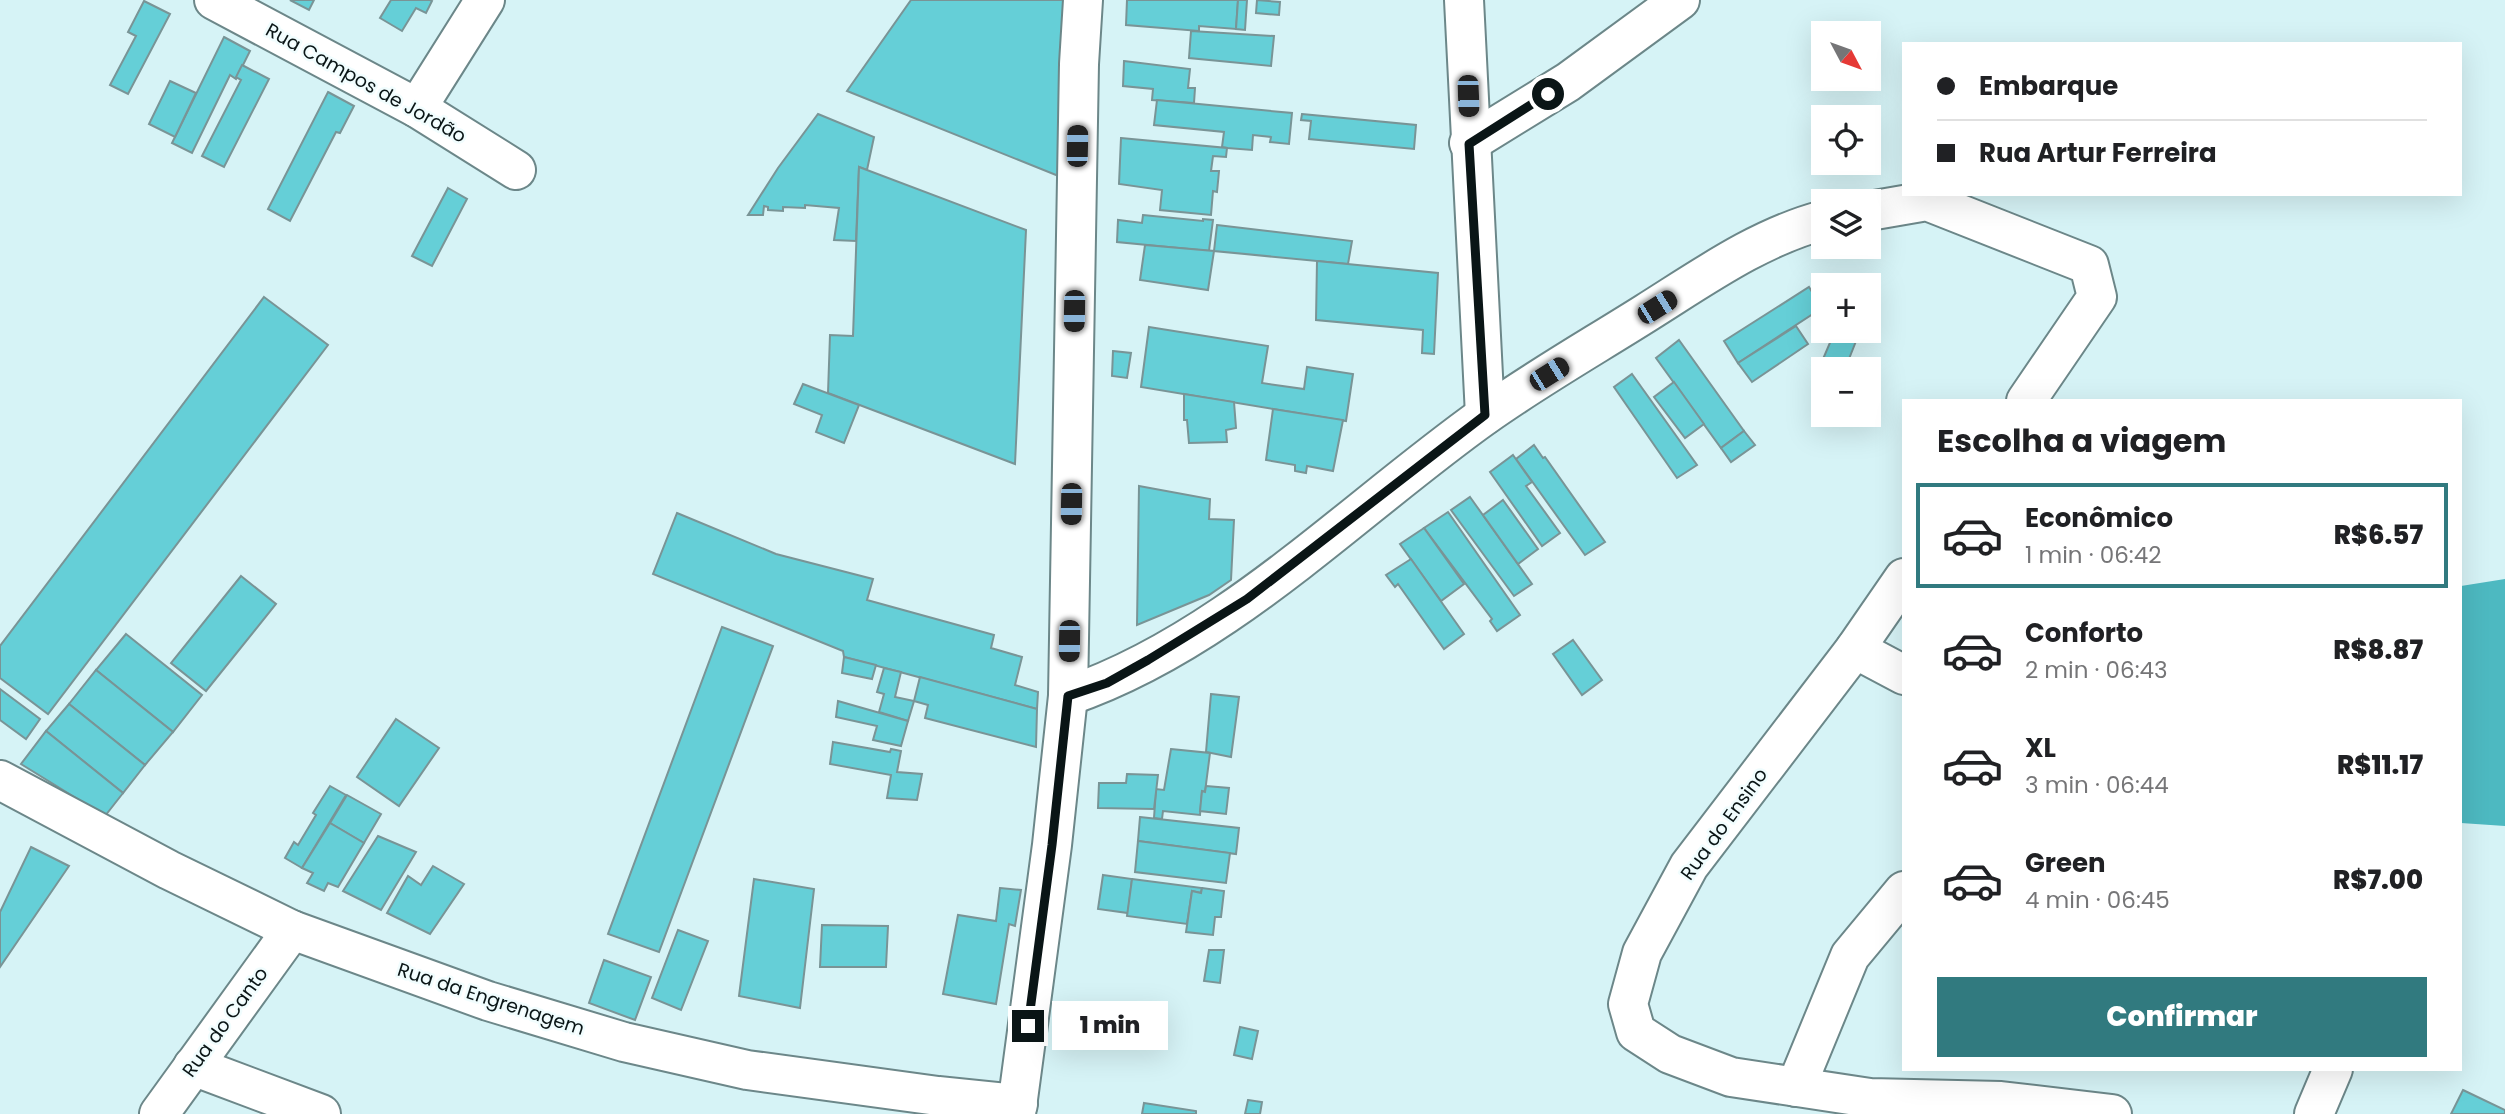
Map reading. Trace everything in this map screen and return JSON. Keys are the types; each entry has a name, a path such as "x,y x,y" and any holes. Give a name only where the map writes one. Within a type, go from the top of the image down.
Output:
{"street":[{"name":"Rua Campos de Jordão","path":"214,0 417,108 516,170"},
{"path":"417,108 485,0"},
{"path":"1017,1109 1052,845 1068,696 1079,64 1083,0"},
{"path":"1464,0 1469,144 1485,415"},
{"path":"1469,144 1578,74 1680,0"},
{"path":"1881,209 1927,201 2089,265 2097,297 2027,399"},
{"path":"1068,696 1107,683 1247,599 1485,415 1699,279 1755,247 1811,223"},
{"name":"Rua do Ensino","path":"1902,581 1855,649 1689,866 1642,953 1628,1004 1636,1032 1670,1054 1731,1077 1870,1098 2001,1101 2112,1114"},
{"path":"1855,649 1902,675"},
{"name":"Rua da Engrenagem","path":"0,780 169,870 292,930 488,1001 624,1042 747,1070 932,1105 1017,1109"},
{"path":"1797,1087 1850,956 1902,893"},
{"name":"Rua do Canto","path":"159,1114 292,930"},
{"path":"193,1066 321,1114"},
{"path":"2315,1114 2332,1071"}],"shaded area":[{"path":"2505,579 2505,826 2462,823 2462,586"}],"building":[{"path":"290,0 314,0 309,10"},
{"path":"391,0 432,1 426,13 416,8 402,31 380,18"},
{"path":"911,0 1071,0 1061,177 847,91"},
{"path":"1127,0 1238,0 1236,29 1199,26 1199,31 1126,25"},
{"path":"1238,0 1247,0 1245,30 1236,29"},
{"path":"1257,0 1280,2 1279,15 1256,13"},
{"path":"144,1 170,14 128,94 110,85 136,36 128,32"},
{"path":"1191,31 1274,36 1271,66 1189,58"},
{"path":"224,37 250,51 236,79 230,75 192,153 172,143"},
{"path":"1124,61 1190,69 1188,88 1195,88 1194,103 1152,100 1153,89 1123,86"},
{"path":"242,65 269,79 224,167 202,156 241,80 236,77"},
{"path":"170,81 196,93 175,137 149,124"},
{"path":"328,92 354,106 340,133 336,132 290,221 268,209"},
{"path":"1157,100 1292,113 1289,144 1270,142 1271,137 1253,135 1252,150 1227,148 1222,147 1224,132 1154,125"},
{"path":"818,114 874,137 867,170 859,167 856,241 834,240 839,208 805,205 805,208 783,207 783,211 768,210 768,207 764,206 763,215 748,215 778,168"},
{"path":"1302,114 1416,125 1414,149 1309,139 1311,121 1301,120"},
{"path":"1121,138 1227,148 1226,157 1213,156 1211,171 1219,171 1217,192 1213,191 1211,215 1160,210 1162,190 1119,184"},
{"path":"859,167 1026,230 1015,464 828,393 830,335 853,336"},
{"path":"448,188 467,199 432,266 412,256"},
{"path":"1143,215 1213,220 1209,251 1117,242 1118,220 1142,223"},
{"path":"1217,225 1352,241 1348,264 1214,251"},
{"path":"1145,245 1214,251 1208,290 1140,280"},
{"path":"1317,261 1438,273 1434,354 1422,353 1423,330 1316,320"},
{"path":"1809,287 1811,290 1811,315 1738,363 1724,341"},
{"path":"264,297 328,345 48,714 0,678 0,646"},
{"path":"1796,326 1808,344 1752,382 1738,363"},
{"path":"1149,327 1268,346 1262,383 1304,389 1307,367 1353,374 1346,421 1141,387"},
{"path":"1679,340 1744,431 1721,448 1656,358"},
{"path":"1830,343 1855,343 1850,357 1824,357"},
{"path":"1113,351 1131,353 1127,378 1112,376"},
{"path":"1632,374 1697,465 1677,478 1614,387"},
{"path":"1674,382 1704,424 1685,438 1654,397"},
{"path":"803,384 859,405 844,443 816,432 822,415 794,404"},
{"path":"1184,394 1234,402 1236,428 1226,430 1227,442 1189,443 1187,420 1184,420"},
{"path":"1273,409 1343,420 1333,471 1307,466 1306,473 1295,471 1295,465 1266,460"},
{"path":"1744,431 1755,445 1731,462 1721,448"},
{"path":"1534,445 1605,542 1585,555 1516,459"},
{"path":"1513,455 1532,482 1526,486 1560,533 1542,546 1490,472"},
{"path":"1139,486 1210,499 1209,519 1234,520 1231,580 1209,595 1137,625"},
{"path":"1470,497 1532,584 1514,596 1451,510"},
{"path":"1503,500 1538,549 1518,564 1483,515"},
{"path":"1448,512 1520,615 1497,631 1490,621 1492,619 1424,528"},
{"path":"677,513 776,554 873,579 867,600 994,635 991,648 1022,657 1015,685 1038,692 1037,709 844,657 843,651 653,574"},
{"path":"1424,528 1464,584 1441,601 1400,544"},
{"path":"1411,559 1464,634 1444,649 1398,584 1395,587 1386,575"},
{"path":"241,576 276,604 206,691 171,663"},
{"path":"722,627 773,646 659,952 608,934"},
{"path":"126,634 202,695 173,732 96,670"},
{"path":"1573,640 1602,680 1582,695 1553,654"},
{"path":"844,657 876,665 872,679 842,673"},
{"path":"884,668 901,672 895,697 914,701 908,721 879,712 884,694 877,692"},
{"path":"96,670 173,732 145,765 69,704"},
{"path":"920,677 1037,709 1036,747 925,718 928,705 914,701"},
{"path":"0,689 40,719 26,739 0,720"},
{"path":"1211,694 1239,697 1231,757 1206,752"},
{"path":"838,701 908,721 901,746 873,740 877,726 836,717"},
{"path":"69,704 145,765 123,793 46,731"},
{"path":"396,719 439,748 399,806 357,777"},
{"path":"46,731 123,793 105,816 21,764"},
{"path":"833,742 890,752 891,749 901,751 897,772 922,774 917,800 887,798 891,775 830,764"},
{"path":"1171,749 1210,753 1200,815 1163,811 1162,819 1154,818 1156,789 1164,790"},
{"path":"1127,774 1158,775 1154,809 1098,808 1099,783 1126,783"},
{"path":"330,786 346,795 302,868 285,858 294,842 298,845"},
{"path":"1206,786 1229,788 1226,814 1200,811 1202,791 1205,792"},
{"path":"347,795 381,814 364,843 330,823"},
{"path":"1140,817 1239,828 1236,854 1138,841"},
{"path":"330,823 364,843 338,887 328,883 324,891 307,883 313,873 302,868"},
{"path":"378,836 416,852 381,910 343,891"},
{"path":"1138,841 1230,853 1226,883 1135,872"},
{"path":"31,847 69,866 0,967 0,912"},
{"path":"433,866 464,884 430,934 387,913 408,876 421,885"},
{"path":"1103,875 1132,879 1128,913 1098,909"},
{"path":"754,879 814,889 800,1008 739,996"},
{"path":"1132,879 1202,888 1201,893 1192,891 1187,924 1127,916"},
{"path":"1000,888 1021,890 1015,926 1009,924 996,1004 943,994 958,915 996,921"},
{"path":"1202,888 1224,891 1221,917 1215,917 1213,935 1186,932 1192,891 1201,893"},
{"path":"822,925 888,926 886,967 820,967"},
{"path":"678,930 708,941 681,1010 652,998"},
{"path":"1209,950 1224,950 1220,983 1204,981"},
{"path":"604,960 651,977 635,1020 589,1003"},
{"path":"1240,1027 1258,1031 1252,1059 1234,1055"},
{"path":"2463,1090 2505,1110 2505,1114 2451,1114"},
{"path":"1248,1100 1262,1102 1260,1114 1245,1114"},
{"path":"1144,1103 1196,1111 1196,1114 1142,1114"}],"route":[{"path":"1028,1026 1068,696 1107,683 1247,599 1485,415 1469,144 1548,94"}]}
